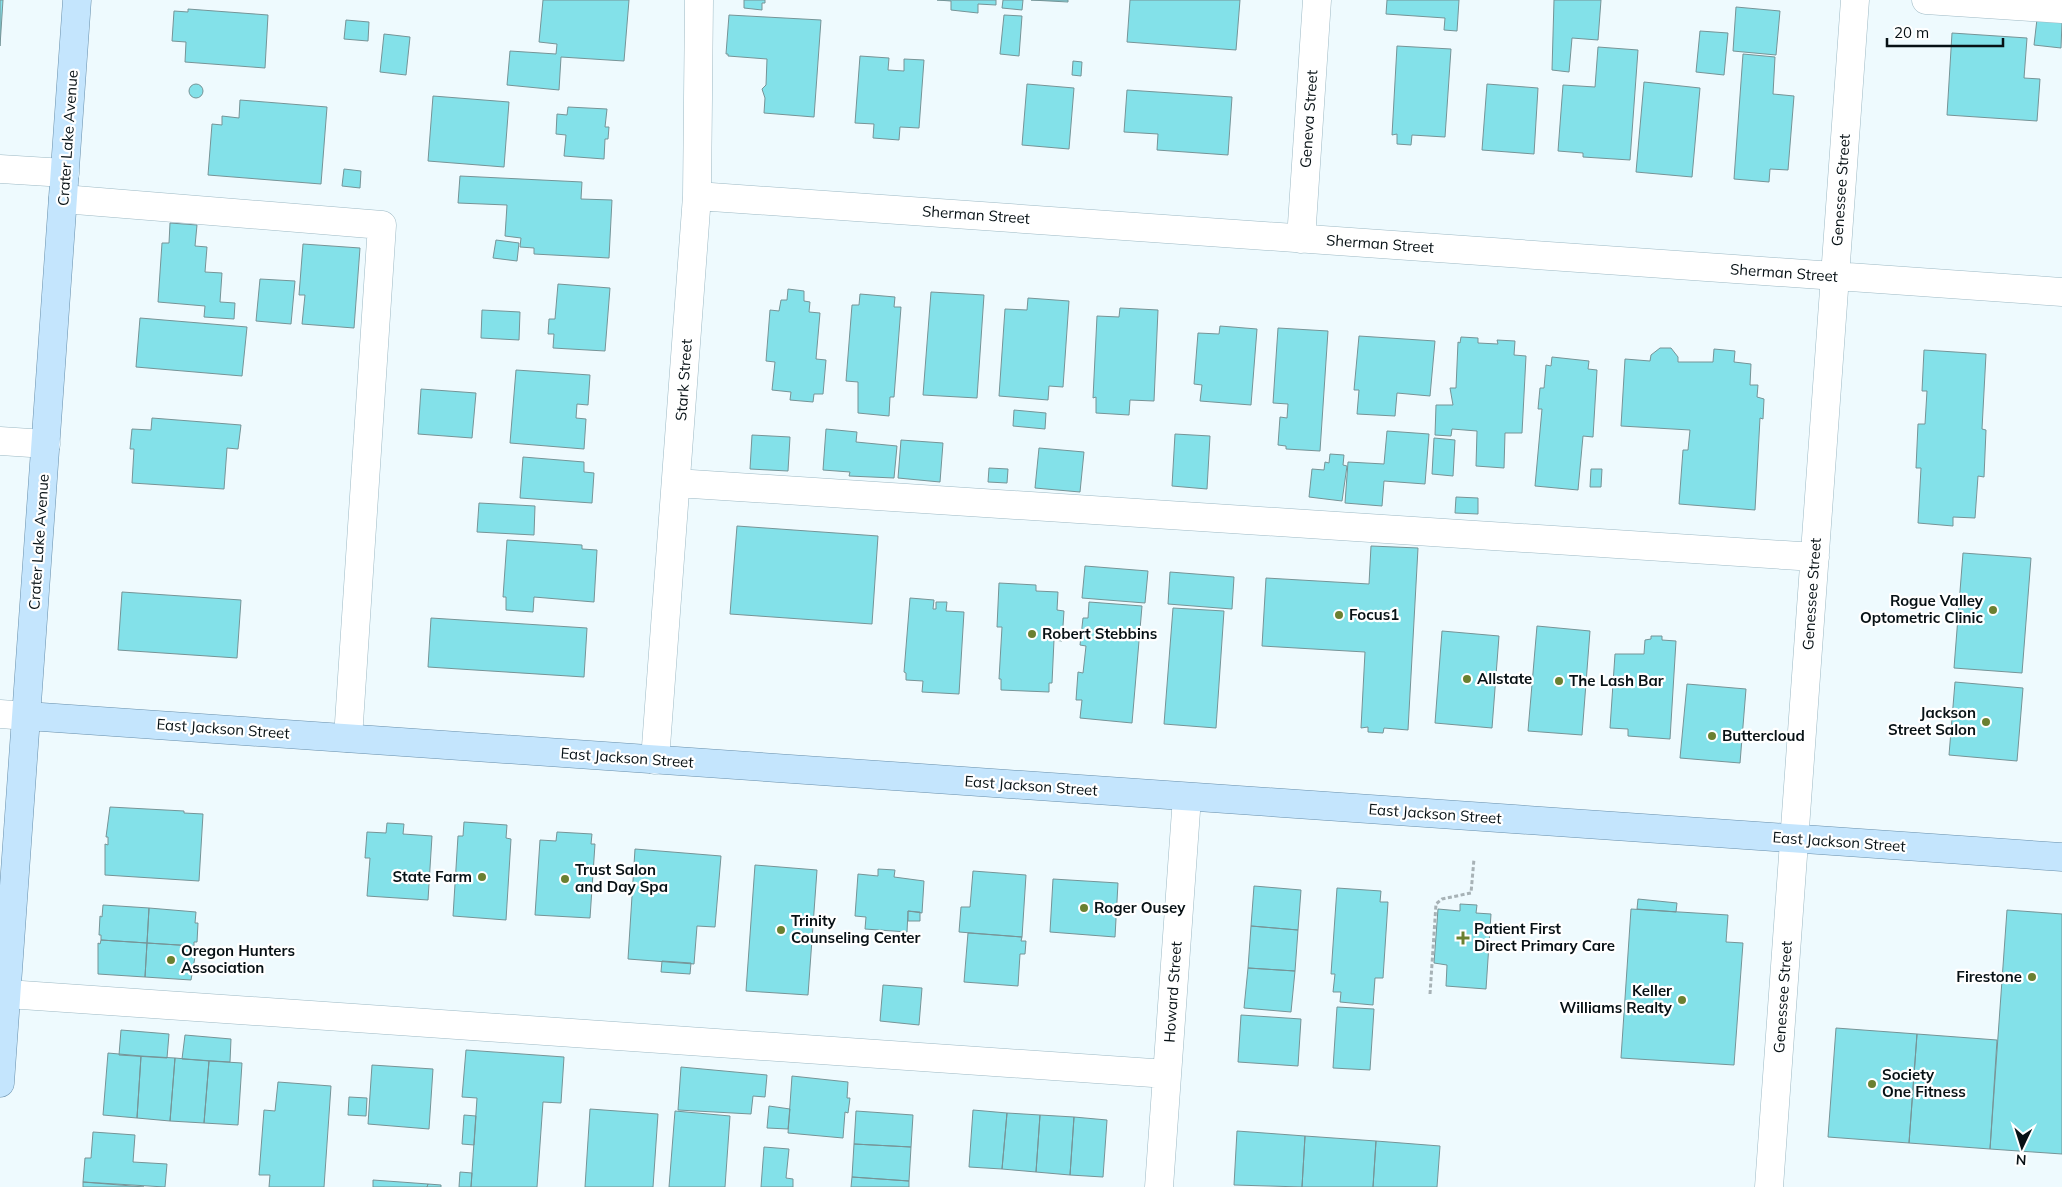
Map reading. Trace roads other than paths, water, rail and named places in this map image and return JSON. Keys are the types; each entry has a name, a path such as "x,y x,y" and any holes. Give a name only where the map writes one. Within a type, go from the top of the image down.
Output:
{"main road":[{"name":"Crater Lake Avenue","path":"0,1083 77,0"},
{"name":"East Jackson Street","path":"27,716 2062,857"}],"street":[{"name":"Stark Street","path":"655,760 697,196 699,0"},
{"name":"Geneva Street","path":"1301,238 1317,0"},
{"name":"Genessee Street","path":"1769,1187 1854,0"},
{"path":"1926,0 2062,9"},
{"path":"0,169 64,186 382,225 348,738"},
{"name":"Sherman Street","path":"697,196 2062,292"},
{"path":"0,441 46,444"},
{"path":"676,483 1815,557"},
{"name":"East Jackson Street","path":"0,714 27,716"},
{"name":"Howard Street","path":"1159,1187 1187,797"},
{"path":"7,994 1167,1074"}],"place":[{"name":"Rogue Valley Optometric Clinic","path":"1993,610"},
{"name":"Focus1","path":"1339,615"},
{"name":"Robert Stebbins","path":"1032,634"},
{"name":"Allstate","path":"1467,679"},
{"name":"The Lash Bar","path":"1559,681"},
{"name":"Jackson Street Salon","path":"1986,722"},
{"name":"Buttercloud","path":"1712,736"},
{"name":"State Farm","path":"482,877"},
{"name":"Trust Salon and Day Spa","path":"565,879"},
{"name":"Roger Ousey","path":"1084,908"},
{"name":"Trinity Counseling Center","path":"781,930"},
{"name":"Patient First Direct Primary Care","path":"1463,938"},
{"name":"Oregon Hunters Association","path":"171,960"},
{"name":"Firestone","path":"2032,977"},
{"name":"Keller Williams Realty","path":"1682,1000"},
{"name":"Society One Fitness","path":"1872,1084"}]}
